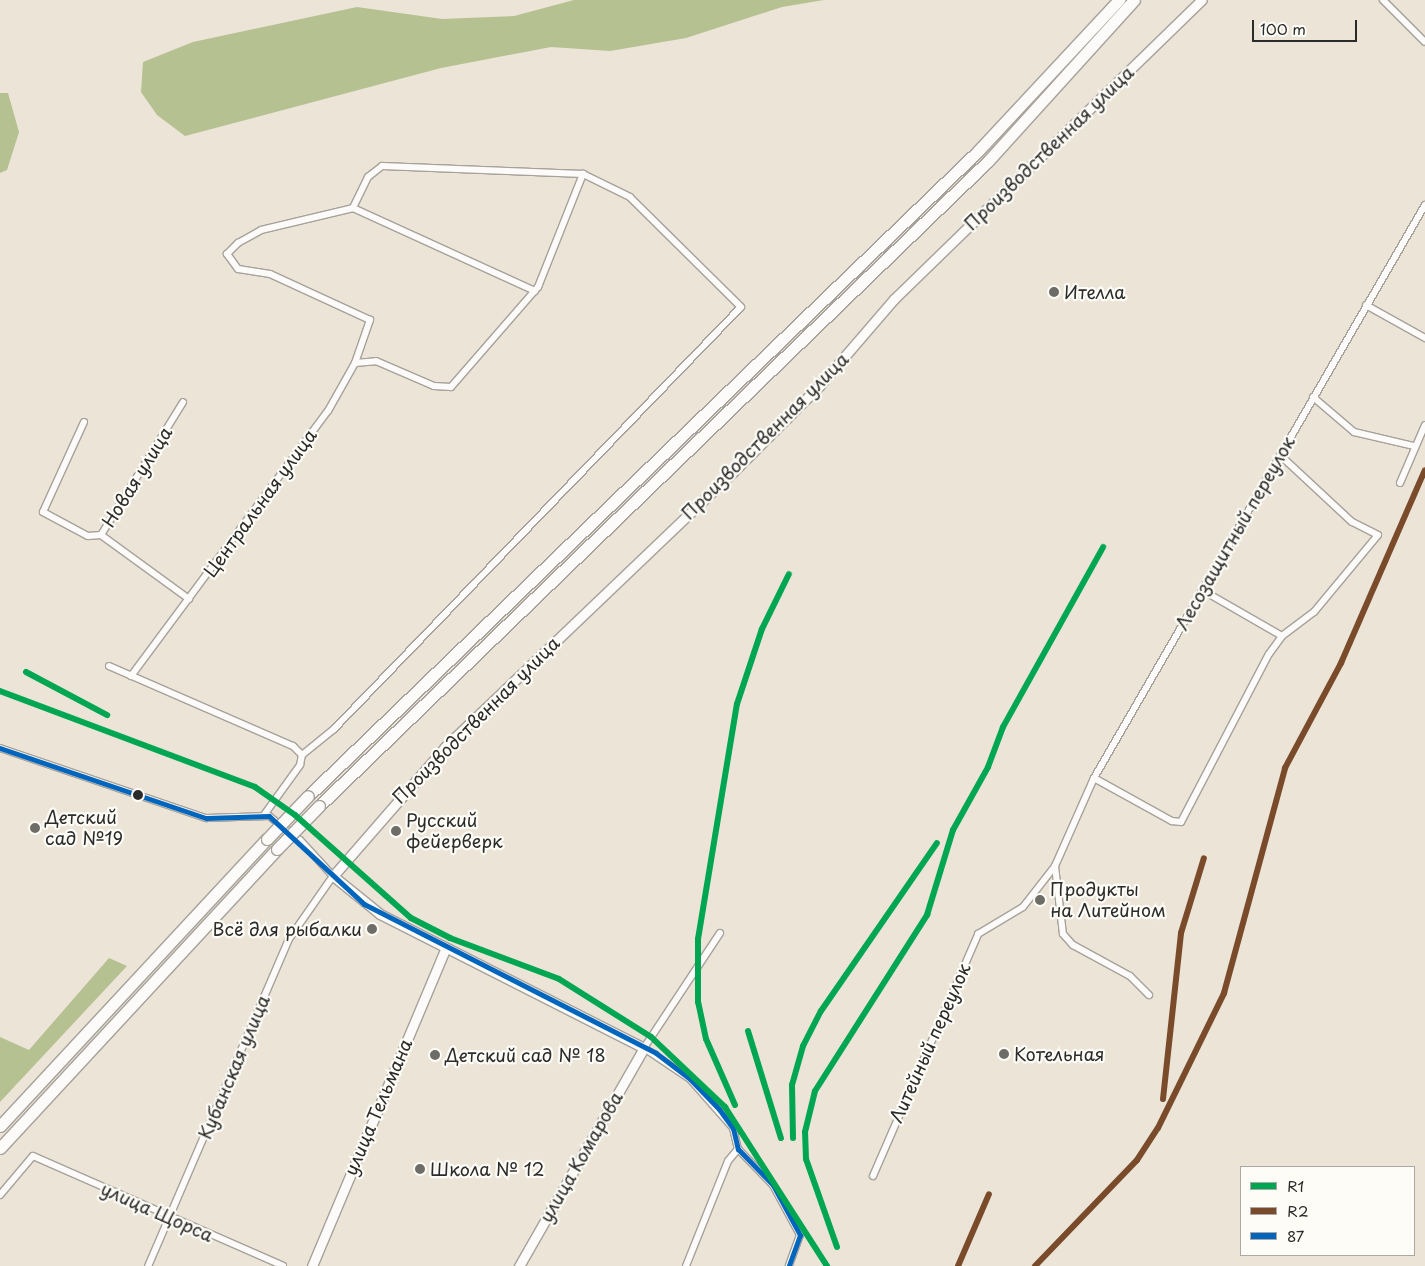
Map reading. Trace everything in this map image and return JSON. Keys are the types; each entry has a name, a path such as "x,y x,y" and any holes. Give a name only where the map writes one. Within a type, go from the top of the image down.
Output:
{"highway":[{"path":"0,1126 308,796 978,151 1119,0"},
{"path":"0,1148 319,806 988,161 1134,0"}],"street":[{"name":"Производственная улица","path":"333,876 458,734 736,468 820,385 894,299 1201,0"},
{"path":"1383,0 1425,42"},
{"path":"264,816 300,765 302,755 334,729 741,307 630,196 583,174 382,166 368,176 353,208 535,291"},
{"path":"355,363 376,361 434,386 451,387 535,291 556,252 583,174"},
{"name":"Лесозащитный переулок","path":"1000,921 1023,907 1055,866 1094,778 1425,205"},
{"name":"Центральная улица","path":"132,676 328,411 355,363 370,320 270,274 238,269 227,254 261,230 353,208"},
{"path":"1366,305 1425,338"},
{"path":"1313,397 1354,432 1414,446"},
{"name":"Новая улица","path":"183,402 101,535 189,599"},
{"path":"84,422 43,512 88,536 101,535"},
{"path":"1400,482 1414,446 1425,425"},
{"path":"1094,778 1172,821 1182,822 1282,636 1314,612 1378,535 1352,522 1280,455"},
{"path":"1202,590 1282,636"},
{"path":"109,666 293,746 302,755"},
{"path":"0,748 206,818 233,821 264,816 285,827 333,876 364,904 445,949 644,1048 690,1079 713,1103 733,1128 738,1149 774,1185 800,1236 789,1266"},
{"path":"1055,866 1063,934 1073,945 1130,976 1149,995"},
{"name":"Кубанская улица","path":"148,1266 289,939 333,876"},
{"name":"Литейный переулок","path":"873,1176 978,934 1000,921"},
{"path":"644,1048 720,932"},
{"name":"улица Тельмана","path":"312,1266 445,949"},
{"name":"улица Комарова","path":"519,1266 644,1048"},
{"path":"686,1266 728,1161 738,1149"},
{"name":"улица Щорса","path":"0,1195 33,1156 283,1266"}],"green space":[{"path":"574,0 824,0 782,7 686,38 610,51 551,47 441,68 185,136 157,115 141,92 143,62 193,42 357,7 442,19 514,16"},
{"path":"0,93 8,93 19,132 7,170 0,173"},
{"path":"109,958 127,966 0,1102 0,1037 29,1050"}],"transit line":[{"name":"R2","path":"1035,1266 1137,1160 1158,1128 1224,993 1285,768 1341,663 1425,470"},
{"name":"R1","path":"837,1247 806,1159 805,1132 815,1091 927,915 953,830 988,767 1003,727 1103,547"},
{"name":"R1","path":"735,1105 706,1039 698,1002 698,939 737,704 762,629 789,574"},
{"name":"R1","path":"26,672 107,715"},
{"name":"R1","path":"0,691 255,787 295,815 411,918 450,938 559,979 651,1037 725,1107 827,1266"},
{"name":"87","path":"0,748 206,818 269,816 364,904 656,1053 690,1079 719,1109 733,1128 738,1149 773,1185 800,1235 789,1266"},
{"name":"R1","path":"793,1138 792,1085 803,1046 821,1011 937,843"},
{"name":"R2","path":"1163,1099 1181,933 1204,858"},
{"name":"R1","path":"748,1031 781,1138"},
{"name":"R2","path":"958,1266 989,1194"}],"place":[{"name":"Ителла","path":"1054,292"},
{"name":"Детский сад №19","path":"35,828"},
{"name":"Русский фейерверк","path":"396,831"},
{"name":"Продукты на Литейном","path":"1040,900"},
{"name":"Всё для рыбалки","path":"372,929"},
{"name":"Котельная","path":"1004,1054"},
{"name":"Детский сад № 18","path":"435,1055"},
{"name":"Школа № 12","path":"420,1169"}]}
